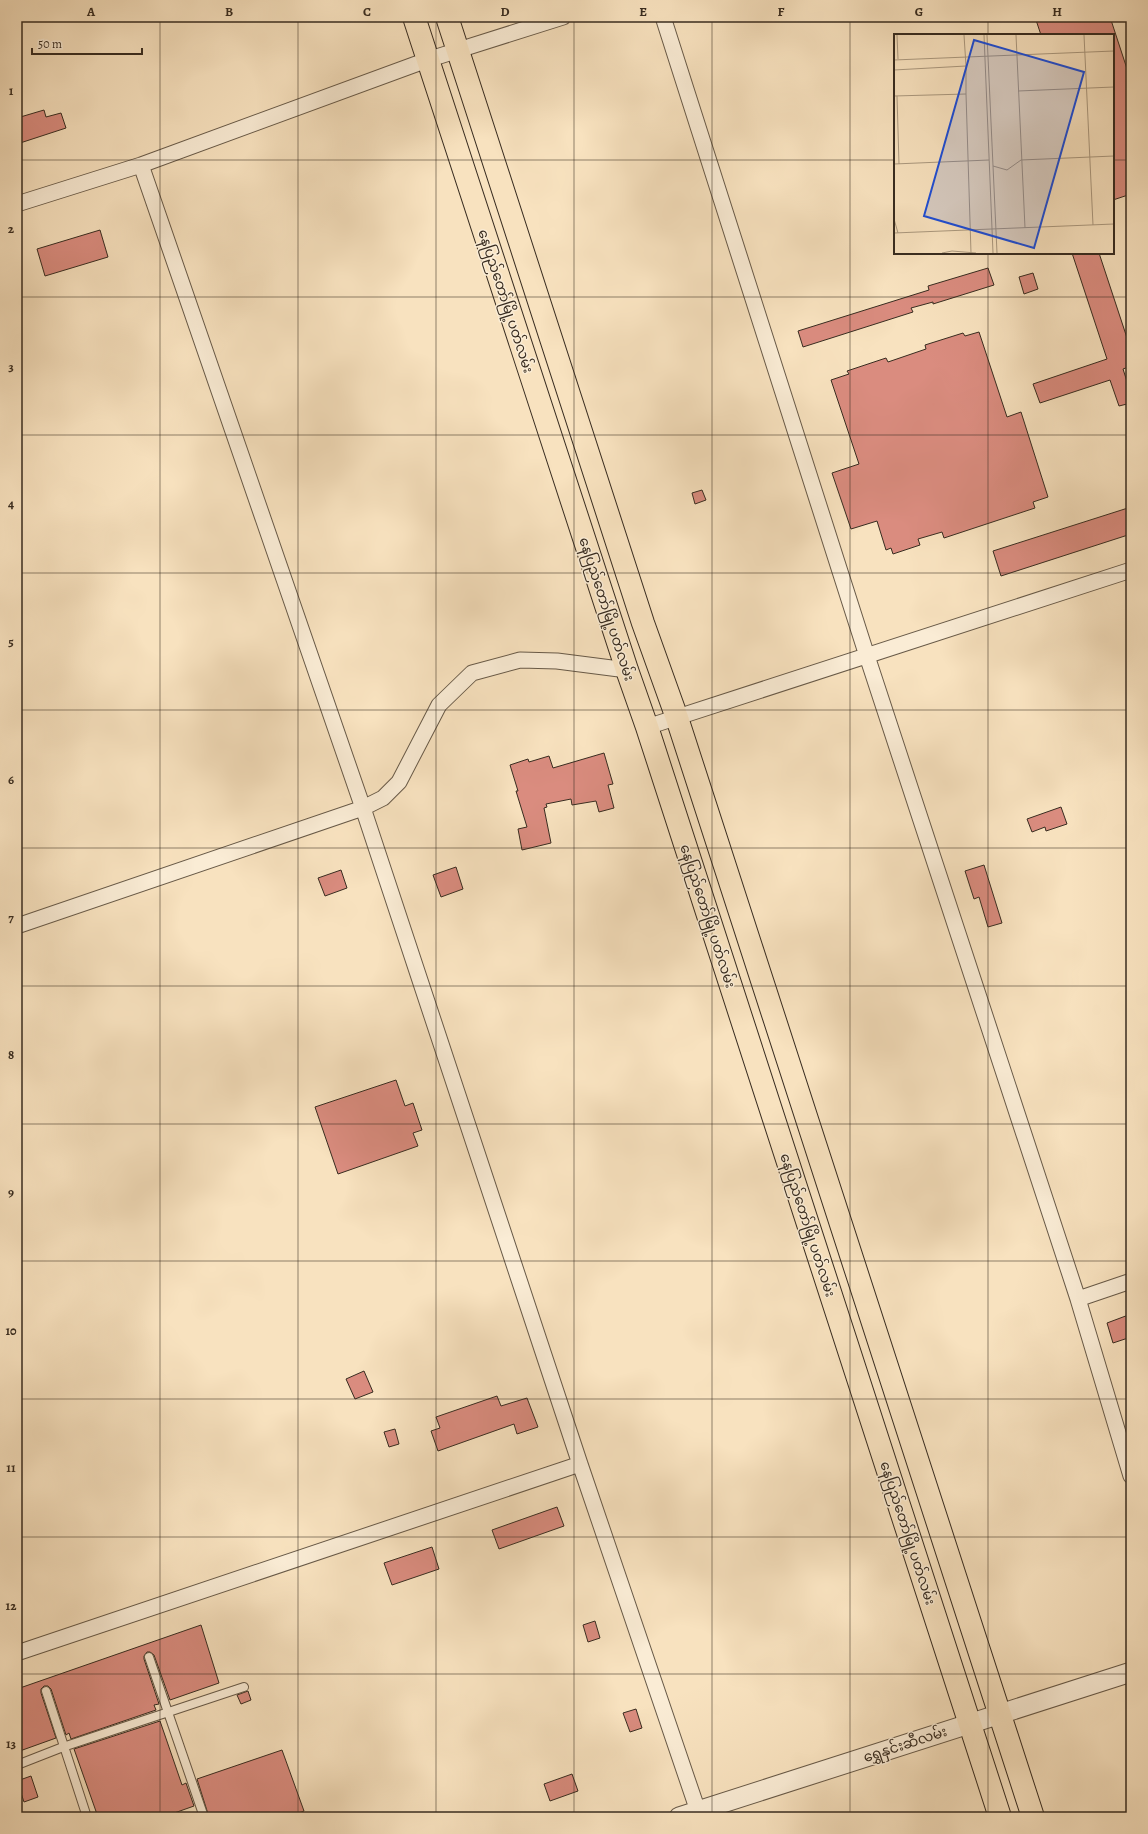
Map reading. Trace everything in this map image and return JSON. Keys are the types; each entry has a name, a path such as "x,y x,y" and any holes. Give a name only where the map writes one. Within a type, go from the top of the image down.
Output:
{"main road":[{"name":"နေပြည်တော်မြို့ပတ်လမ်း","path":"414,17 627,670 647,727 1000,1817"},
{"path":"447,17 643,623 677,718 1033,1817"}],"street":[{"path":"17,204 141,165 427,60 563,17"},
{"path":"663,17 868,656 1078,1299 1131,1476"},
{"path":"141,165 363,808 580,1464 699,1814"},
{"path":"647,727 1131,570"},
{"path":"17,926 363,808 383,798 400,782 438,705 472,673 520,660 557,661 627,670"},
{"path":"1078,1299 1131,1281"},
{"path":"17,1653 580,1464"},
{"name":"ရွှေနှင်းဆီလမ်း","path":"679,1817 699,1814 1131,1672"}],"lane":[{"path":"148,1657 204,1817"},
{"path":"17,1765 63,1747 244,1687"},
{"path":"46,1691 87,1817"}],"building":[{"path":"1035,17 1110,17 1131,81 1131,194 1114,200 1114,34 1041,34"},
{"path":"44,110 46,117 61,113 66,128 17,144 17,118"},
{"path":"100,230 108,257 45,276 37,249"},
{"path":"1072,254 1099,254 1131,350 1131,366 1123,369 1131,394 1131,403 1119,406 1110,380 1040,403 1033,384 1107,359"},
{"path":"988,268 994,285 933,304 933,302 911,308 913,312 803,347 798,331 929,290 928,286"},
{"path":"1033,273 1038,289 1024,294 1019,277"},
{"path":"979,332 1007,417 1021,412 1048,497 1033,502 1035,508 944,538 942,532 918,539 920,545 893,554 891,548 886,550 877,521 851,529 832,473 859,464 831,380 849,374 847,371 886,358 888,362 926,349 925,345 963,333 965,336"},
{"path":"702,490 706,500 695,504 692,493"},
{"path":"1131,507 1131,534 1001,576 993,551"},
{"path":"604,753 613,784 608,785 614,808 599,812 596,801 572,805 571,799 546,804 547,807 544,808 551,843 522,850 518,829 527,827 510,765 528,759 529,762 549,756 553,768"},
{"path":"1061,807 1067,824 1046,831 1045,827 1032,832 1027,819"},
{"path":"984,865 1002,923 988,927 979,897 974,899 965,871"},
{"path":"456,867 463,889 441,897 433,875"},
{"path":"341,870 347,888 325,896 318,878"},
{"path":"396,1080 405,1106 413,1103 422,1130 413,1133 418,1146 338,1174 315,1107"},
{"path":"1131,1314 1131,1337 1113,1343 1107,1323"},
{"path":"364,1371 373,1392 355,1399 346,1379"},
{"path":"497,1396 501,1406 527,1398 538,1427 517,1434 514,1424 438,1451 431,1431 440,1428 436,1417"},
{"path":"395,1429 399,1444 389,1447 384,1432"},
{"path":"557,1507 564,1526 499,1549 492,1530"},
{"path":"432,1547 439,1569 392,1585 384,1563"},
{"path":"595,1621 600,1638 588,1642 583,1625"},
{"path":"201,1625 219,1683 170,1700 154,1655 147,1652 144,1659 159,1704 154,1705 156,1710 71,1739 69,1733 66,1735 51,1689 48,1686 44,1686 41,1689 41,1693 56,1738 17,1752 17,1689"},
{"path":"248,1691 251,1700 241,1704 237,1695"},
{"path":"636,1709 642,1728 630,1732 623,1713"},
{"path":"160,1721 182,1785 186,1783 194,1806 163,1817 98,1817 74,1749"},
{"path":"282,1750 304,1811 286,1817 209,1817 197,1779"},
{"path":"572,1774 578,1791 550,1801 544,1784"},
{"path":"31,1776 38,1797 24,1802 17,1781"}]}
